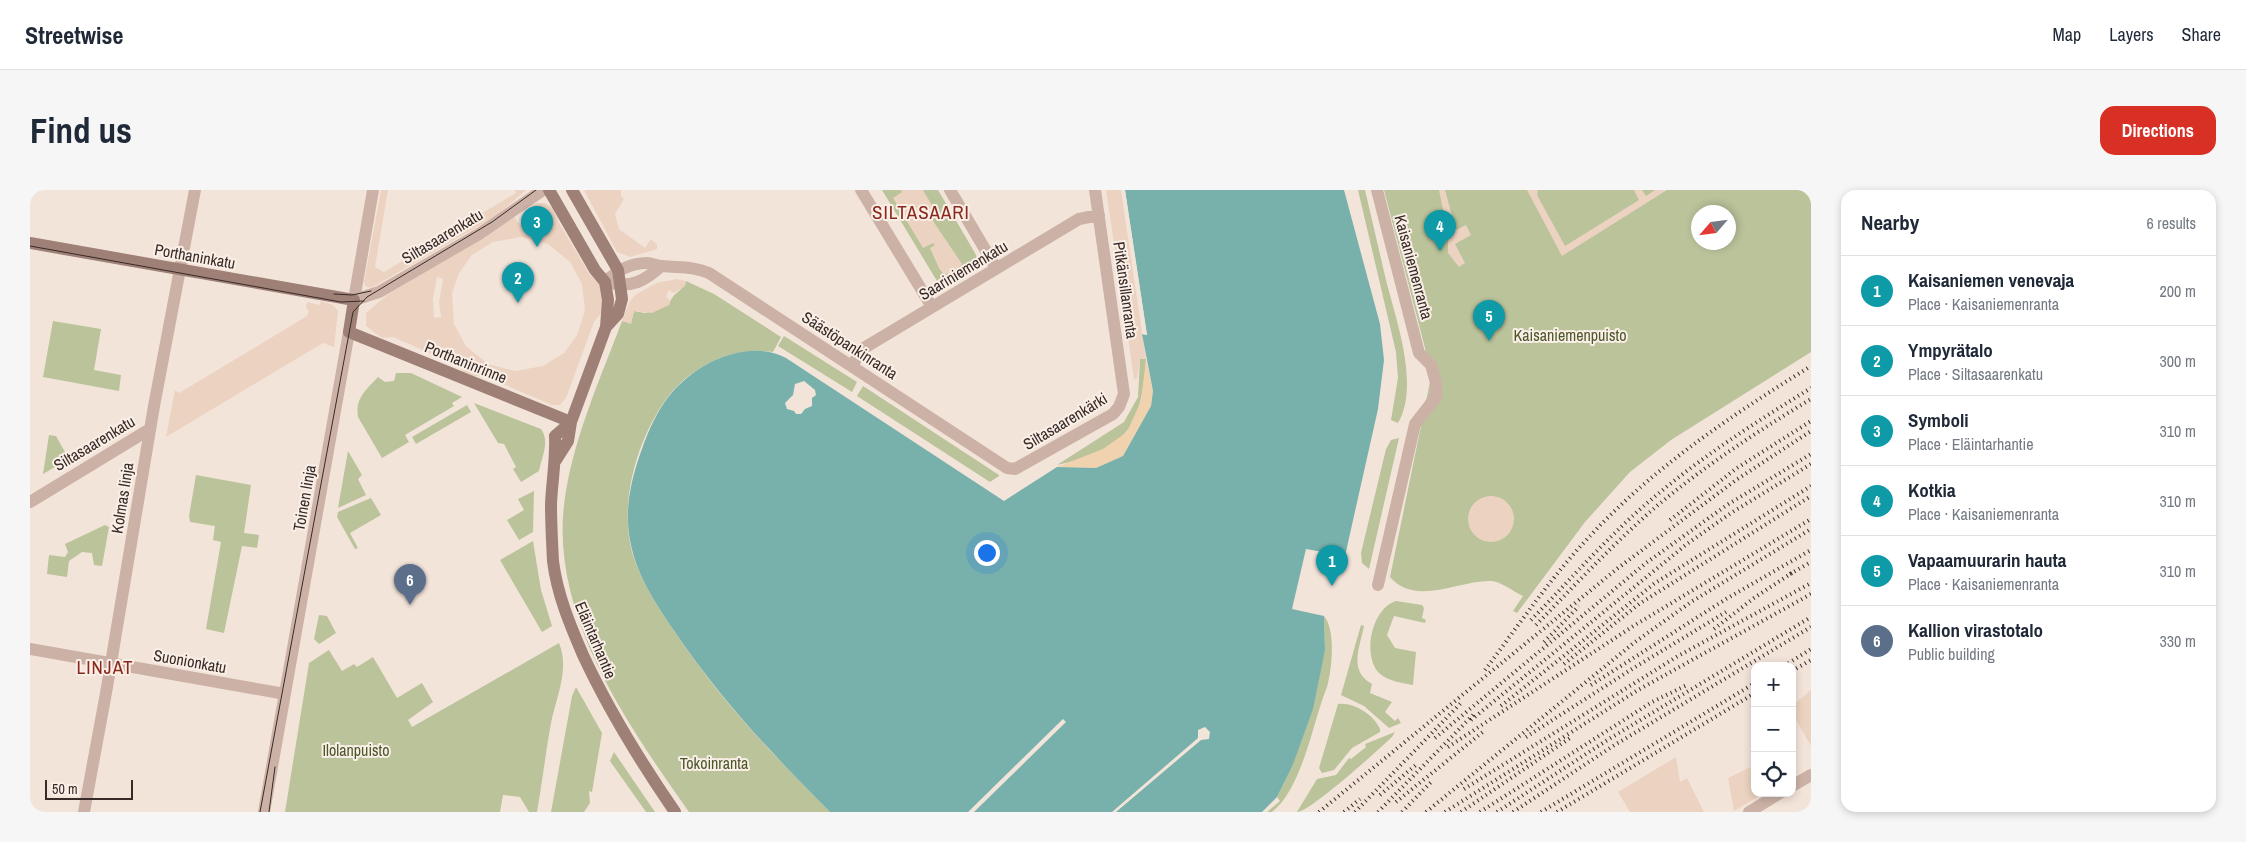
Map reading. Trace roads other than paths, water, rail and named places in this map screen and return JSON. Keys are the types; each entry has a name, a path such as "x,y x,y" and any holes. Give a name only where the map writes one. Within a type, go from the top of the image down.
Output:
{"main road":[{"path":"549,190 595,270 605,282"},
{"name":"Eläintarhantie","path":"572,190 618,270 622,286 622,299 618,314 606,326"},
{"name":"Porthaninkatu","path":"30,243 354,300"},
{"name":"Eläintarhantie","path":"605,282 608,300 606,326 571,422 568,441 556,460 551,503 551,534 554,564 566,614 598,688 622,732 675,812"},
{"name":"Toinen linja","path":"349,332 354,300"},
{"name":"Porthaninrinne","path":"349,332 571,422"}],"street":[{"name":"Kolmas linja","path":"84,812 150,429 195,190"},
{"name":"Toinen linja","path":"354,300 373,190"},
{"name":"Siltasaarenkatu","path":"354,300 379,292 479,234 543,190"},
{"path":"861,190 932,307"},
{"path":"950,190 996,268"},
{"name":"Pitkänsillanranta","path":"1095,190 1124,394"},
{"name":"Kaisaniemenranta","path":"1377,190 1419,353 1431,365 1436,383 1436,397 1415,424 1378,585"},
{"name":"Saariniemenkatu","path":"852,365 864,348 1079,219 1099,215"},
{"name":"Säästöpankinranta","path":"605,282 618,270 635,264 648,263 661,266 688,267 709,273 1007,468 1015,469"},
{"path":"605,282 622,286 648,278 661,266"},
{"name":"Toinen linja","path":"264,812 349,332"},
{"name":"Siltasaarenkärki","path":"1015,469 1113,414 1119,407 1124,394"},
{"name":"Siltasaarenkatu","path":"30,502 150,429"},
{"name":"Suonionkatu","path":"30,649 285,694"},
{"path":"1796,784 1811,775"},
{"path":"1749,812 1773,797"}],"water":[{"path":"1125,190 1344,190 1380,324 1384,360 1378,409 1345,556 1306,549 1292,609 1324,616 1325,650 1313,709 1292,767 1277,797 1262,812 830,812 768,748 710,680 660,609 640,574 629,534 629,501 638,459 655,419 672,392 698,369 735,353 761,351 774,353 786,358 1004,501 1057,467 1096,468 1123,456 1151,406 1153,391 1142,334 1147,335"}],"tram line":[{"path":"260,812 353,312 367,297 492,222 536,190"},
{"path":"30,246 341,302 364,301"},
{"path":"334,294 352,295 371,291"},
{"path":"269,812 275,767"}],"railway":[{"path":"1485,670 1562,568 1590,536 1640,487 1723,423 1811,366"},
{"path":"1531,620 1605,543 1652,499 1709,454 1811,388"},
{"path":"1536,625 1611,548 1658,505 1733,449 1811,399"},
{"path":"1670,520 1737,468 1811,421"},
{"path":"1319,812 1618,568 1736,480 1811,431"},
{"path":"1435,738 1646,563 1727,505 1811,454"},
{"path":"1471,720 1687,544 1731,513 1811,464"},
{"path":"1501,706 1655,583 1811,486"},
{"path":"1564,664 1639,604 1811,496"},
{"path":"1448,747 1635,625 1811,519"},
{"path":"1426,812 1635,642 1691,602 1811,529"},
{"path":"1591,685 1726,599 1811,550"},
{"path":"1790,574 1811,562"},
{"path":"1714,629 1754,598 1795,571"},
{"path":"1464,789 1678,656 1811,583"},
{"path":"1445,812 1638,690 1811,594"},
{"path":"1544,642 1579,606"},
{"path":"1526,737 1726,612"},
{"path":"1497,812 1609,739 1811,617"},
{"path":"1513,812 1613,746 1811,627"},
{"path":"1790,662 1811,649"},
{"path":"1796,669 1811,660"},
{"path":"1480,812 1652,702 1687,685"},
{"path":"1541,812 1751,685"},
{"path":"1557,812 1751,695"},
{"path":"1355,812 1462,702"},
{"path":"1378,812 1474,714"},
{"path":"1396,802 1484,731"},
{"path":"1461,812 1570,738"},
{"path":"1380,795 1417,764"},
{"path":"1402,812 1433,780"},
{"path":"1344,812 1360,799"}],"place":[{"name":"Symboli","path":"537,247"},
{"name":"Kotkia","path":"1440,251"},
{"name":"Ympyrätalo","path":"518,303"},
{"name":"Vapaamuurarin hauta","path":"1489,341"},
{"name":"Kaisaniemen venevaja","path":"1332,586"},
{"name":"Kallion virastotalo","path":"410,605"}],"district":[{"name":"SILTASAARI","path":"921,212"},
{"name":"LINJAT","path":"105,667"}],"park label":[{"name":"Kaisaniemenpuisto","path":"1570,335"},
{"name":"Ilolanpuisto","path":"356,750"},
{"name":"Tokoinranta","path":"714,763"}]}
